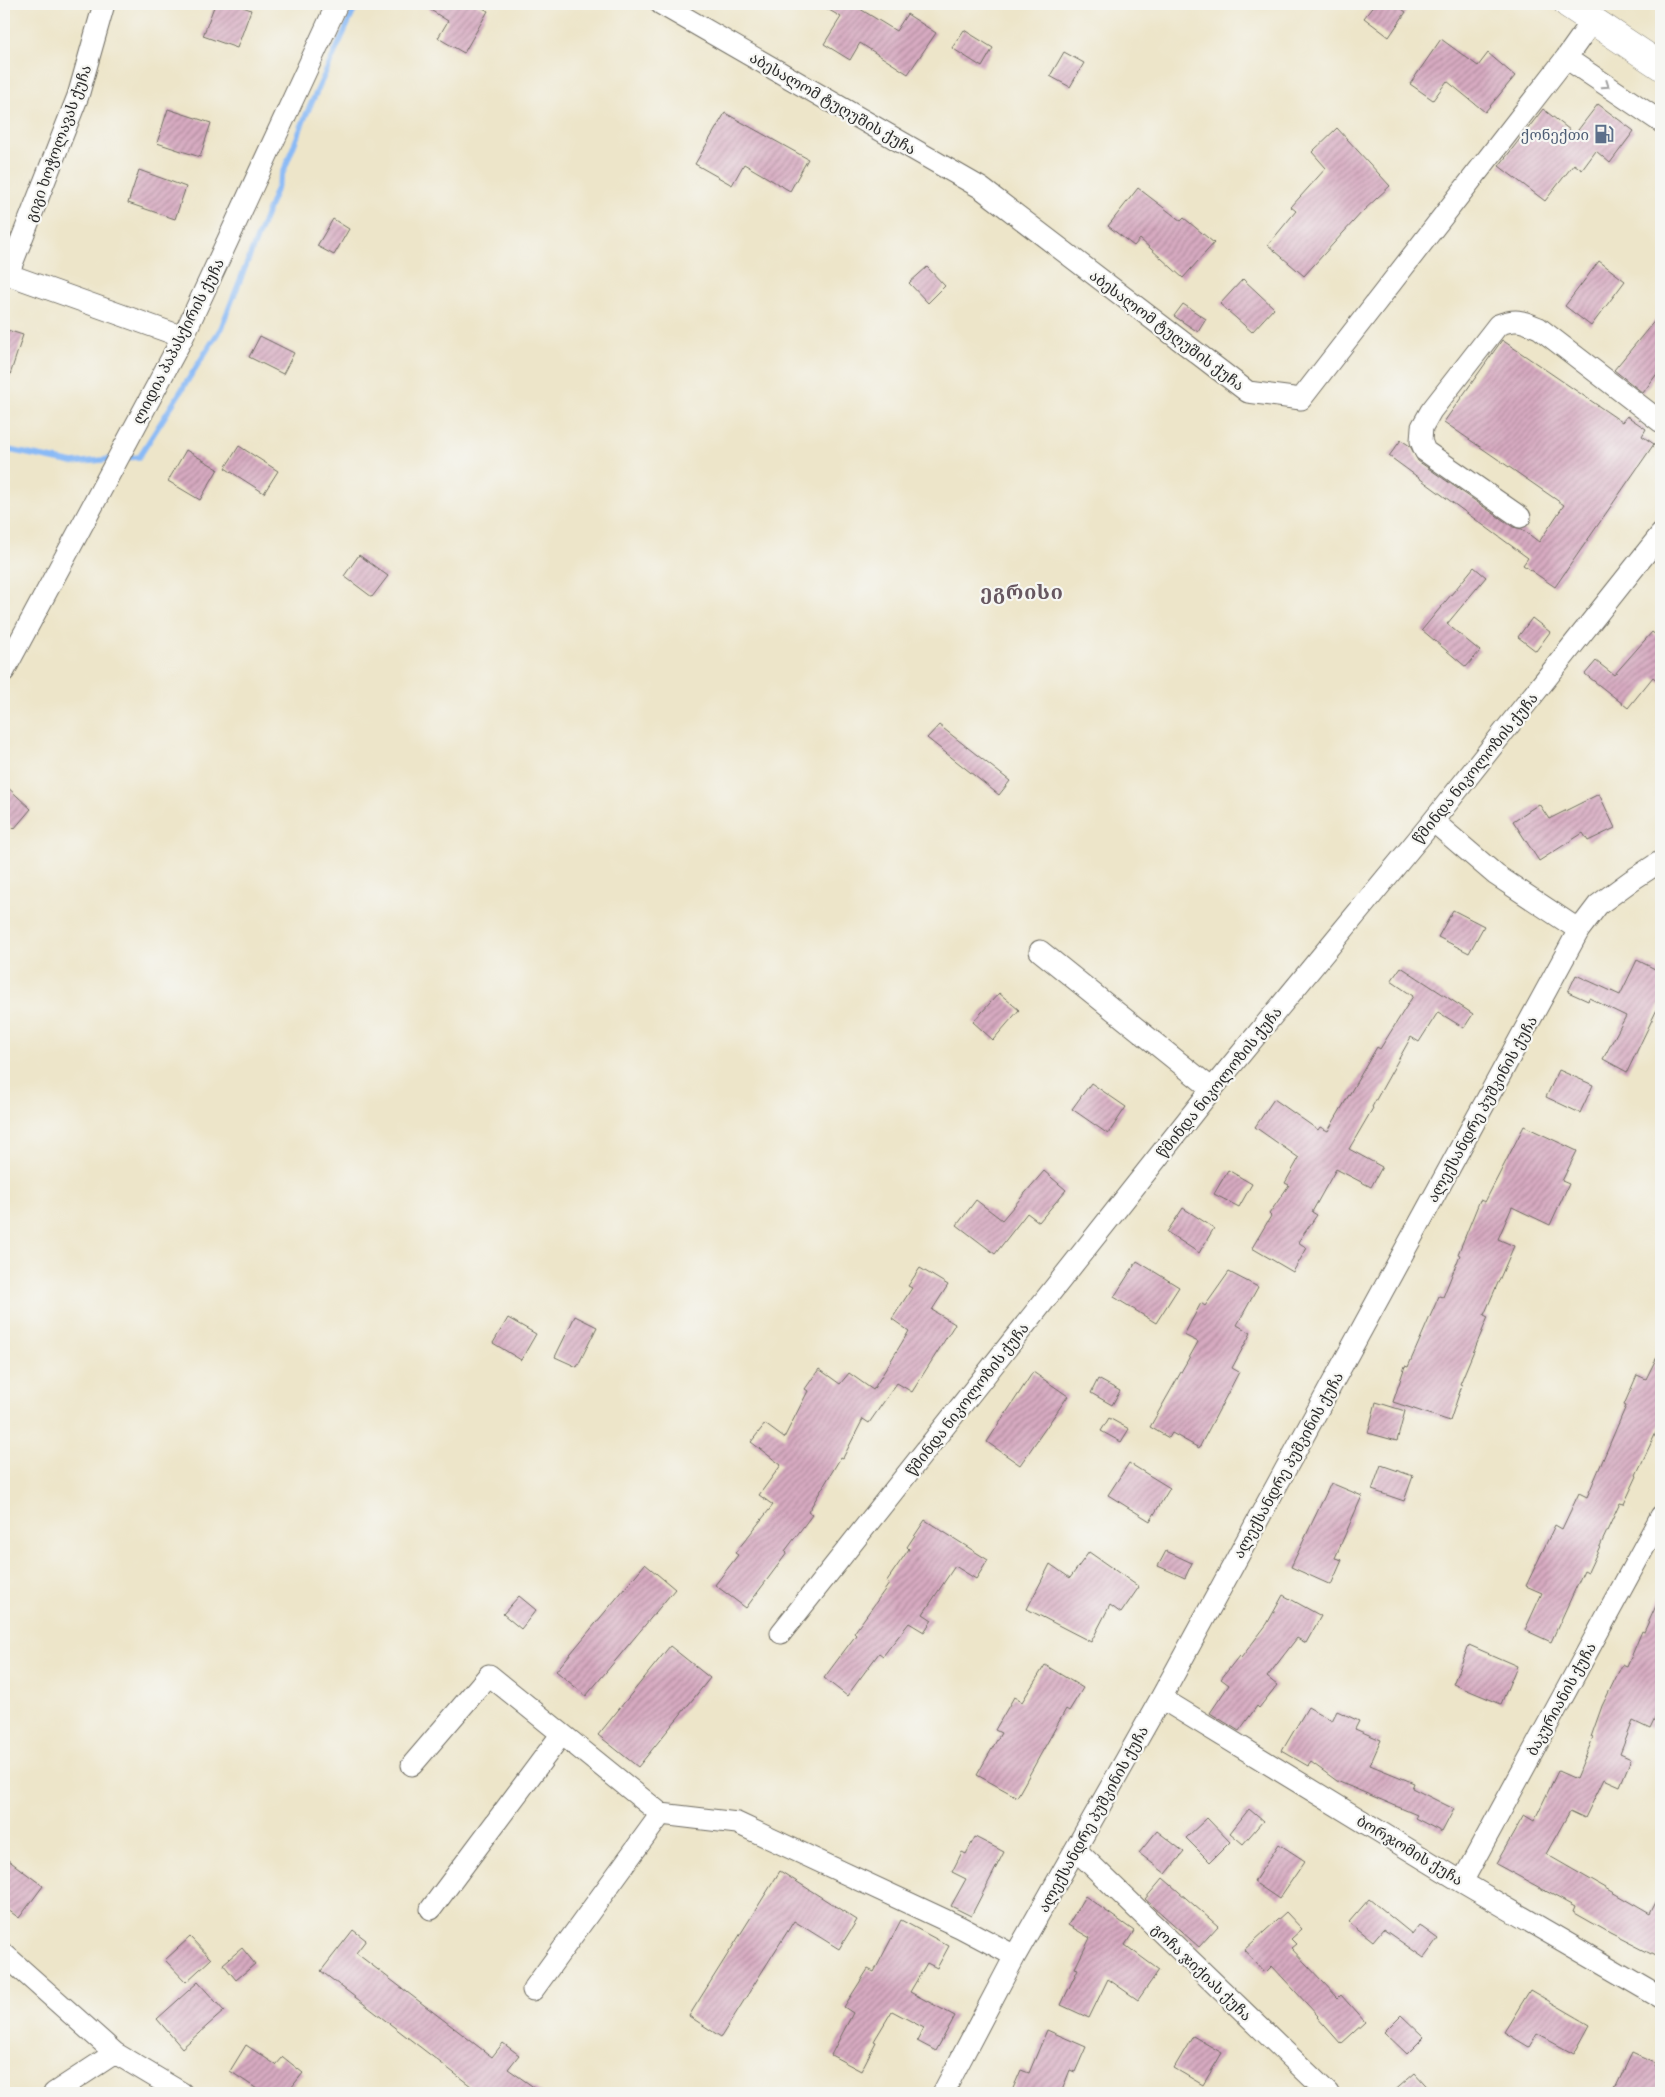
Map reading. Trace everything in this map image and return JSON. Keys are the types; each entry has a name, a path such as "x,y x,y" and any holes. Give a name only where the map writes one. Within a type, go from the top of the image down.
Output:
{"highway":[{"path":"1568,4 1661,66"}],"street":[{"name":"გიგი ხოჭოლავას ქუჩა","path":"104,4 78,96 6,274 183,338"},
{"name":"ლიდია პაპასქირის ქუჩა","path":"4,670 183,338 337,4"},
{"name":"აბესალომ ტუღუშის ქუჩა","path":"661,4 981,188 1248,392 1301,398 1566,58 1593,20"},
{"path":"1566,58 1661,122"},
{"path":"1520,517 1425,451 1420,441 1422,428 1431,411 1498,325 1511,320 1523,321 1539,328 1661,422"},
{"name":"წმინდა ნიკოლოზის ქუჩა","path":"781,1633 1212,1089 1433,821 1661,534"},
{"path":"1433,821 1496,875 1579,930"},
{"name":"ალექსანდრე პუშკინის ქუჩა","path":"943,2093 1016,1956 1077,1851 1161,1698 1579,930 1598,905 1661,860"},
{"path":"1040,950 1212,1089"},
{"name":"ბაკურიანის ქუჩა","path":"1462,1882 1661,1516"},
{"path":"412,1765 489,1675 661,1814 737,1823 1016,1956"},
{"name":"ბორჯომის ქუჩა","path":"1161,1698 1462,1882 1661,1998"},
{"path":"431,1909 561,1735"},
{"path":"534,1990 661,1814"},
{"name":"გოჩა ჯიქიას ქუჩა","path":"1077,1851 1328,2093"},
{"path":"4,1954 115,2053 182,2093"},
{"path":"54,2093 115,2053"}],"building":[{"path":"215,4 235,4 251,10 237,48 203,36"},
{"path":"421,4 476,4 488,11 464,53 438,38 448,21"},
{"path":"819,4 852,4 896,31 907,14 936,33 908,74 860,43 850,60 824,44 841,17"},
{"path":"1375,4 1395,4 1406,12 1389,37 1364,18"},
{"path":"964,30 993,48 982,67 952,48"},
{"path":"1441,39 1478,66 1488,53 1515,76 1485,112 1447,81 1433,100 1410,84"},
{"path":"1064,52 1084,63 1070,87 1050,76"},
{"path":"1598,104 1634,131 1610,163 1596,151 1582,170 1574,164 1545,201 1499,166 1543,109 1575,134"},
{"path":"168,109 211,123 200,157 157,143"},
{"path":"725,113 808,159 790,191 744,164 732,185 695,164"},
{"path":"1337,128 1390,186 1363,211 1304,276 1268,245 1296,211 1291,207 1326,168 1312,152"},
{"path":"139,170 186,187 175,219 128,203"},
{"path":"1138,188 1181,221 1184,218 1214,243 1183,278 1140,239 1134,246 1108,226"},
{"path":"333,219 349,229 334,255 317,246"},
{"path":"1599,261 1625,281 1591,326 1565,306"},
{"path":"927,267 945,286 928,303 909,283"},
{"path":"1243,279 1274,308 1252,332 1220,304"},
{"path":"1183,304 1206,319 1198,332 1174,316"},
{"path":"1661,313 1661,368 1643,393 1614,370"},
{"path":"4,329 23,335 7,384 4,383"},
{"path":"260,336 294,353 283,374 249,357"},
{"path":"1502,340 1622,422 1627,416 1646,429 1642,436 1654,444 1555,587 1523,565 1528,558 1389,456 1401,440 1410,446 1418,461 1513,527 1522,529 1539,542 1564,505 1444,422"},
{"path":"239,446 278,471 264,493 225,468"},
{"path":"186,450 218,469 200,500 168,481"},
{"path":"359,555 388,576 372,597 344,576"},
{"path":"1474,567 1486,577 1447,624 1480,651 1466,667 1422,630"},
{"path":"1532,618 1550,632 1536,651 1518,637"},
{"path":"1652,632 1661,639 1661,684 1653,677 1628,708 1585,674 1596,661 1614,675"},
{"path":"939,725 1010,781 999,795 927,738"},
{"path":"4,784 31,809 14,829 4,820"},
{"path":"1599,794 1615,828 1588,841 1583,833 1539,861 1513,821 1539,804 1549,819"},
{"path":"1453,910 1484,926 1469,953 1438,937"},
{"path":"1637,960 1661,972 1661,1001 1627,1072 1603,1059 1626,1016 1589,998 1588,1001 1568,992 1576,975 1620,995"},
{"path":"1401,967 1473,1014 1464,1028 1438,1012 1419,1042 1411,1037 1349,1149 1382,1167 1371,1187 1336,1169 1312,1212 1317,1215 1298,1242 1307,1248 1293,1272 1252,1248 1271,1216 1269,1214 1289,1185 1285,1183 1299,1158 1255,1127 1274,1099 1318,1130 1320,1127 1328,1131 1377,1047 1380,1049 1413,996 1391,981"},
{"path":"999,993 1019,1010 993,1040 973,1022"},
{"path":"1559,1070 1593,1085 1580,1113 1546,1097"},
{"path":"1091,1083 1126,1107 1108,1134 1072,1109"},
{"path":"1524,1126 1577,1151 1562,1181 1569,1184 1550,1225 1512,1207 1498,1239 1514,1246 1484,1315 1488,1317 1460,1384 1462,1385 1450,1421 1393,1402 1405,1366 1408,1367 1439,1296 1443,1297 1480,1200 1485,1202"},
{"path":"1228,1170 1252,1184 1239,1207 1214,1194"},
{"path":"1044,1171 1066,1190 1039,1222 1027,1213 995,1254 957,1225 976,1200 1002,1220"},
{"path":"1183,1208 1214,1228 1199,1253 1167,1232"},
{"path":"1137,1261 1179,1287 1156,1323 1114,1297"},
{"path":"920,1268 948,1285 932,1310 955,1324 912,1392 897,1383 869,1423 863,1419 843,1458 841,1457 808,1512 812,1515 785,1551 787,1553 746,1608 715,1585 738,1555 735,1553 773,1505 759,1495 781,1465 751,1442 765,1424 784,1438 808,1391 805,1389 819,1369 840,1384 849,1373 873,1390 909,1331 892,1319 912,1288 908,1286"},
{"path":"1229,1272 1258,1287 1237,1325 1251,1333 1232,1368 1239,1372 1199,1448 1172,1433 1169,1438 1150,1427 1198,1342 1184,1335 1201,1303 1205,1306"},
{"path":"575,1316 597,1327 577,1367 555,1357"},
{"path":"508,1318 536,1334 521,1360 493,1343"},
{"path":"1661,1349 1661,1422 1624,1504 1620,1503 1588,1572 1584,1570 1551,1642 1525,1630 1542,1593 1526,1586 1555,1525 1562,1529 1579,1493 1587,1497 1626,1406 1624,1405 1637,1375 1646,1379"},
{"path":"1033,1372 1068,1396 1020,1465 987,1442"},
{"path":"1098,1379 1120,1391 1112,1405 1091,1393"},
{"path":"1376,1402 1405,1411 1397,1441 1368,1433"},
{"path":"1109,1418 1129,1429 1121,1442 1101,1431"},
{"path":"1129,1463 1170,1488 1150,1521 1108,1495"},
{"path":"1381,1465 1413,1476 1404,1501 1372,1490"},
{"path":"1331,1483 1362,1496 1335,1558 1342,1560 1331,1585 1291,1567"},
{"path":"925,1520 988,1560 976,1579 955,1566 923,1614 932,1620 924,1632 909,1623 883,1656 879,1653 847,1696 824,1678 856,1635 854,1633 889,1584 886,1582 909,1549 907,1547"},
{"path":"1166,1551 1192,1563 1185,1578 1158,1566"},
{"path":"1089,1552 1139,1587 1121,1613 1110,1605 1091,1642 1027,1609 1050,1564 1070,1578"},
{"path":"645,1564 675,1589 586,1696 556,1671"},
{"path":"1283,1595 1321,1616 1306,1643 1297,1638 1267,1677 1277,1685 1259,1708 1257,1706 1239,1731 1210,1713 1229,1685 1221,1679 1239,1656 1241,1658 1267,1624"},
{"path":"1661,1595 1661,1706 1650,1729 1633,1721 1620,1754 1631,1759 1620,1786 1604,1779 1585,1818 1570,1811 1546,1854 1650,1914 1661,1892 1661,1959 1573,1912 1575,1907 1496,1864 1524,1815 1534,1821 1558,1771 1576,1779 1593,1738 1591,1737 1602,1706 1622,1665 1627,1667 1642,1631 1644,1632"},
{"path":"519,1596 536,1610 521,1629 503,1614"},
{"path":"1469,1645 1517,1666 1501,1704 1453,1684"},
{"path":"670,1646 710,1678 638,1767 598,1735"},
{"path":"1045,1665 1083,1688 1069,1711 1066,1709 1017,1797 977,1775 1001,1733 995,1730 1014,1697 1022,1702"},
{"path":"1308,1707 1332,1721 1337,1711 1359,1721 1355,1729 1381,1740 1370,1765 1414,1783 1412,1788 1454,1809 1442,1832 1415,1818 1417,1815 1337,1781 1311,1762 1308,1766 1282,1751"},
{"path":"1249,1809 1263,1821 1243,1844 1230,1833"},
{"path":"1207,1818 1230,1842 1210,1862 1186,1838"},
{"path":"1157,1831 1184,1852 1166,1874 1139,1853"},
{"path":"975,1837 1004,1852 971,1916 951,1906 966,1879 952,1872 962,1852 966,1854"},
{"path":"1279,1844 1305,1861 1279,1899 1254,1882"},
{"path":"4,1857 43,1886 19,1918 4,1907"},
{"path":"780,1871 857,1920 839,1949 794,1921 721,2037 689,2016"},
{"path":"1163,1878 1218,1926 1199,1947 1145,1899"},
{"path":"1085,1896 1134,1931 1125,1945 1159,1970 1138,2000 1108,1979 1089,2018 1061,2005 1078,1969 1075,1968 1090,1938 1068,1925"},
{"path":"1369,1899 1412,1934 1419,1925 1438,1939 1424,1958 1383,1929 1373,1941 1349,1922"},
{"path":"1286,1912 1302,1929 1291,1939 1296,1944 1291,1948 1338,1998 1341,1995 1365,2022 1341,2044 1272,1966 1265,1973 1244,1950"},
{"path":"901,1920 949,1946 937,1968 927,1963 910,1992 955,2016 936,2051 917,2041 924,2028 892,2011 874,2041 876,2042 861,2071 831,2055 853,2013 844,2007 868,1969 874,1972"},
{"path":"353,1930 366,1940 356,1953 492,2057 503,2043 519,2055 508,2069 542,2093 480,2093 321,1971"},
{"path":"190,1937 211,1959 186,1982 165,1960"},
{"path":"242,1948 255,1964 236,1980 223,1964"},
{"path":"198,1982 224,2011 182,2048 157,2019"},
{"path":"1530,1990 1590,2025 1574,2054 1537,2034 1529,2047 1504,2032"},
{"path":"1401,2015 1424,2037 1407,2054 1384,2032"},
{"path":"1047,2030 1086,2047 1075,2072 1070,2070 1061,2093 1011,2093 1021,2070 1029,2073"},
{"path":"1193,2036 1222,2053 1203,2085 1174,2068"},
{"path":"246,2045 276,2065 283,2057 303,2073 287,2093 263,2093 230,2071"},
{"path":"1632,2053 1656,2064 1655,2066 1661,2069 1661,2093 1613,2093"},
{"path":"1415,2073 1433,2093 1392,2093"}],"waterway":[{"path":"124,458 139,457 221,328 306,115 357,4"},
{"path":"4,449 73,463 112,459"}],"place":[{"name":"ქონექთი","path":"1604,134"}],"district":[{"name":"ეგრისი","path":"1022,591"}]}
